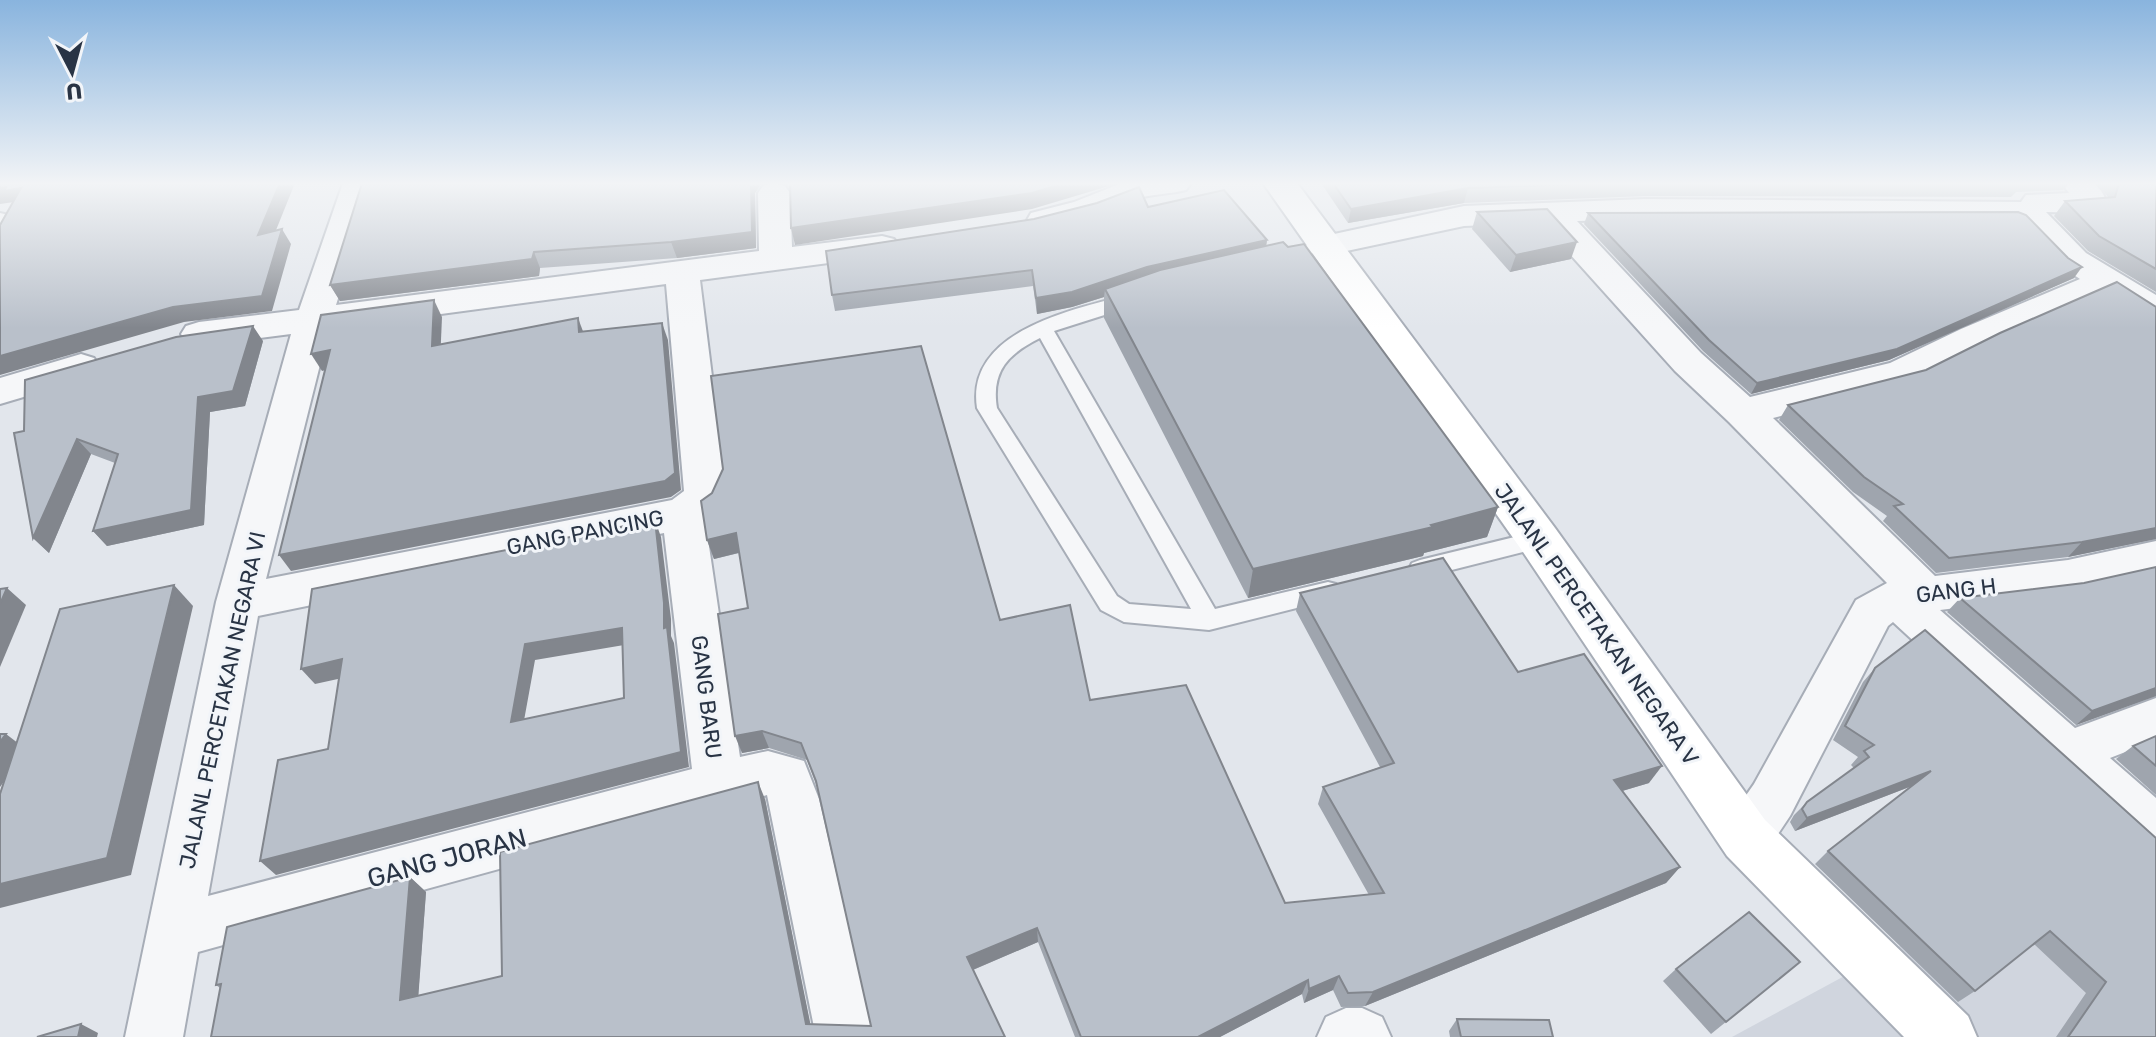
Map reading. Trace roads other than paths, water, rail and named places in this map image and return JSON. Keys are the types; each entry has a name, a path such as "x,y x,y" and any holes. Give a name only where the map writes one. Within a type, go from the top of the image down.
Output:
{"street":[{"name":"JALANL PERCETAKAN NEGARA VI","path":"154,1037 238,602 313,321 342,231"},
{"path":"775,231 776,260"},
{"name":"JALANL PERCETAKAN NEGARA V","path":"1310,231 1539,540 1746,838 1947,1037"},
{"path":"1321,250 1399,231"},
{"path":"1568,231 1688,362 1743,412 1911,596 2069,752 2156,831"},
{"path":"2047,231 2074,260 2156,311"},
{"path":"171,341 237,328 313,321 913,241"},
{"name":"GANG PANCING","path":"238,602 683,513 701,500 705,489 682,270"},
{"path":"1743,412 1901,373 1974,337 2106,281"},
{"path":"0,391 114,357"},
{"name":"GANG BARU","path":"683,513 719,785 768,773 786,777 794,799 845,1037"},
{"name":"GANG H","path":"1746,838 1772,800 1872,613 1911,596 2068,577 2156,558"},
{"path":"2069,752 2156,719"},
{"name":"GANG JORAN","path":"174,932 719,785"},
{"path":"1346,1037 1362,1037"}],"lane":[{"path":"1144,297 1068,318 1013,345 994,362 984,384 987,408 1109,603 1124,613 1209,620 1344,588"},
{"path":"1044,329 1209,620"},
{"path":"1404,573 1539,540"}]}
